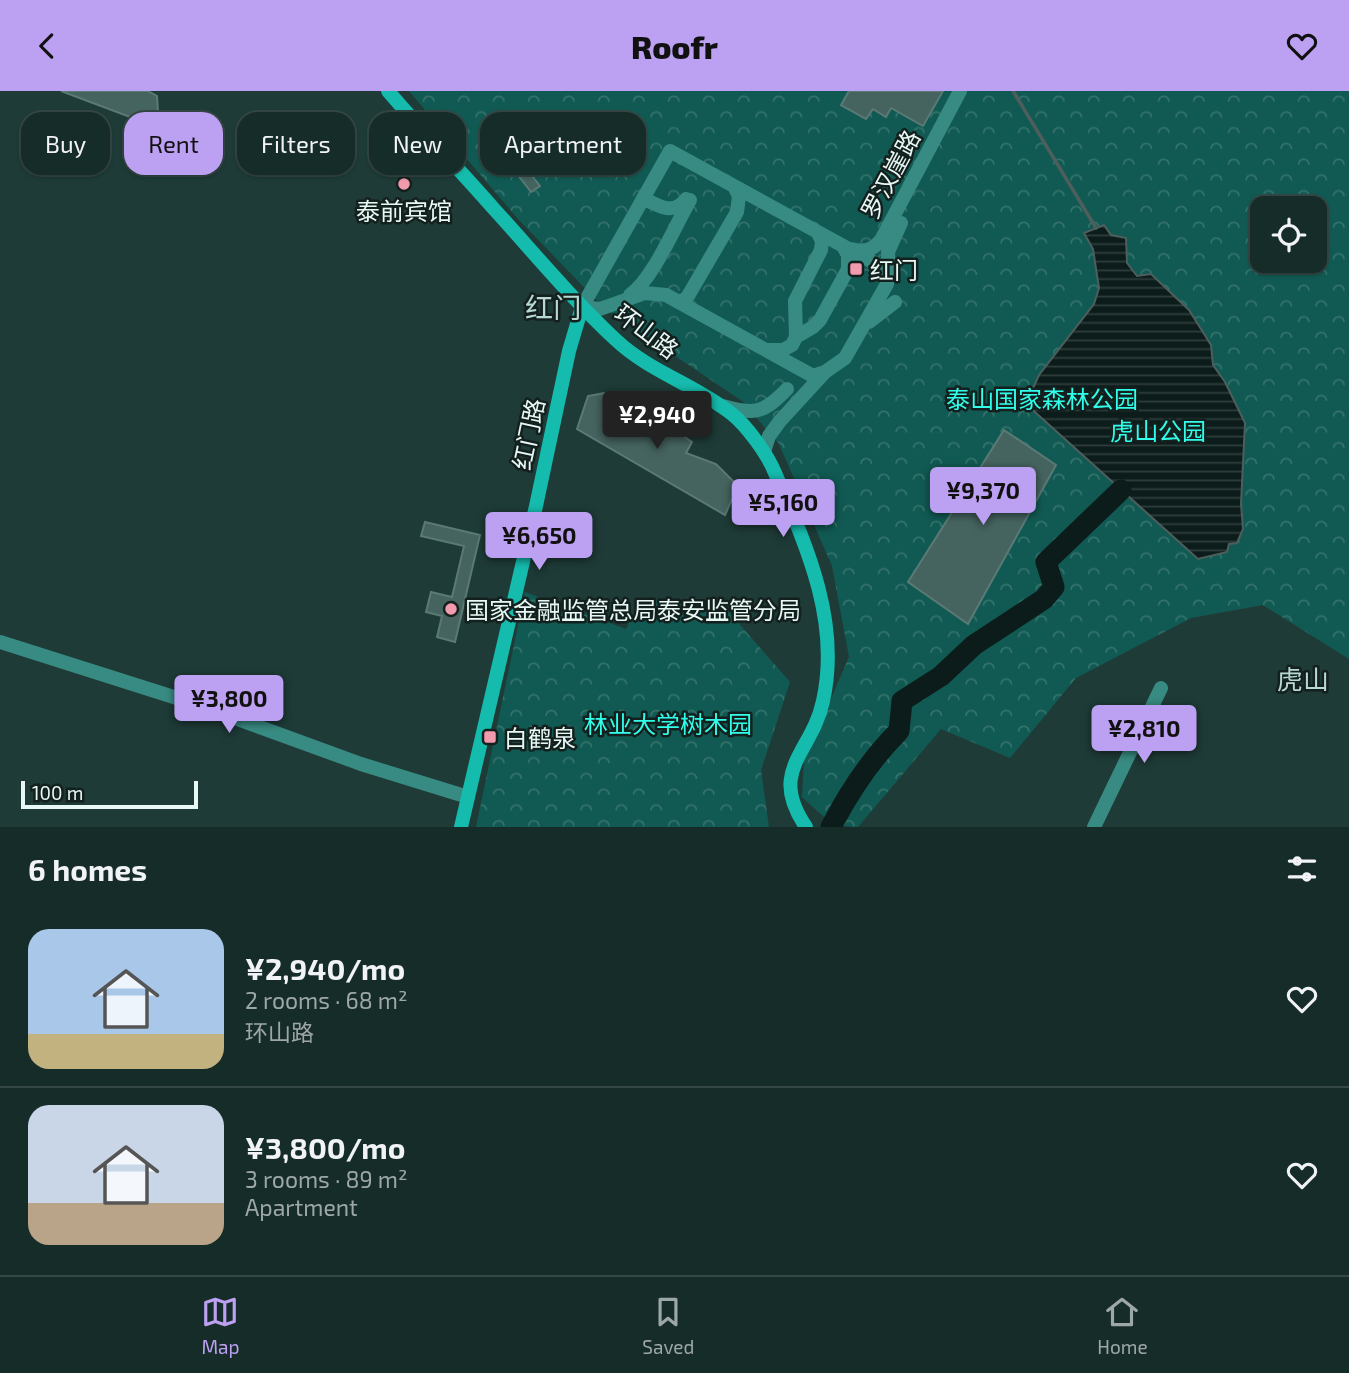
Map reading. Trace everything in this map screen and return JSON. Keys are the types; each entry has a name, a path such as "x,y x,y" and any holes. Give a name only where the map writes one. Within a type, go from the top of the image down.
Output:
{"main road":[{"name":"环山路","path":"388,91 582,307 619,343 649,365 733,414 764,452 796,523 816,579 827,621 828,673 822,705 789,777 795,811 806,827"},
{"name":"红门路","path":"461,827 536,506 569,351 582,307"}],"street":[{"name":"罗汉崖路","path":"843,246 864,252 876,247 960,91"},
{"name":"罗汉崖路","path":"764,452 769,436 780,421 825,372 845,358 861,330 887,284 888,252 893,238 969,91"},
{"name":"红门路","path":"582,307 670,151 735,188"},
{"path":"735,188 889,271"},
{"path":"679,301 688,296 737,212 739,195 735,188"},
{"path":"623,300 643,283 688,199 679,207 665,208 643,198"},
{"path":"768,350 783,350 792,345 796,337 795,301 821,250 822,241 818,233"},
{"path":"796,337 820,320 848,269 848,255 843,246"},
{"path":"582,307 600,309 645,293 656,292 679,301 813,376 825,372"},
{"path":"861,330 895,302"},
{"path":"718,405 753,412 765,408 787,389"},
{"path":"0,642 202,706 361,765 468,797"},
{"path":"1094,827 1161,688"}],"green space":[{"name":"泰山国家森林公园","path":"409,91 1349,91 1349,659 1263,605 1191,618 1076,678 1010,758 941,729 858,827 833,822 802,797 804,761 849,657 832,566 779,444 742,401 604,308 518,219 481,175 646,175 646,112 480,112 480,174 466,158 466,112 427,112"},
{"name":"林业大学树木园","path":"525,592 626,629 641,597 728,611 790,682 761,770 769,827 476,827"}],"shaded area":[{"path":"1104,225 1111,235 1126,238 1127,263 1137,276 1151,274 1189,310 1211,345 1213,365 1225,382 1245,423 1241,504 1243,529 1237,543 1229,544 1227,552 1198,559 1026,404 1039,375 1094,304 1099,288 1093,249 1084,233"}],"building":[{"path":"61,91 148,91 157,96 158,112 124,112 124,115"},
{"path":"849,91 943,91 923,126 891,108 886,117 873,109 866,119 841,105"},
{"path":"518,175 531,175 540,186 531,192"},
{"path":"604,393 644,425 650,413 692,442 686,453 716,464 738,486 725,515 577,429 588,396"},
{"path":"1004,430 1056,465 968,624 908,582"},
{"path":"425,522 480,535 455,642 437,637 442,616 426,612 431,592 452,597 464,546 421,536"}],"waterway":[{"path":"1013,91 1096,228"},
{"path":"831,827 861,776 899,731 902,701 941,676 974,645 1044,599 1054,587 1046,562 1121,490"}],"place":[{"name":"泰前宾馆","path":"404,184"},
{"name":"红门","path":"856,269"},
{"name":"国家金融监管总局泰安监管分局","path":"451,609"},
{"name":"白鹤泉","path":"490,737"}],"district":[{"name":"红门","path":"553,307"},
{"name":"虎山","path":"1303,678"}],"park label":[{"name":"虎山公园","path":"1158,430"}]}
